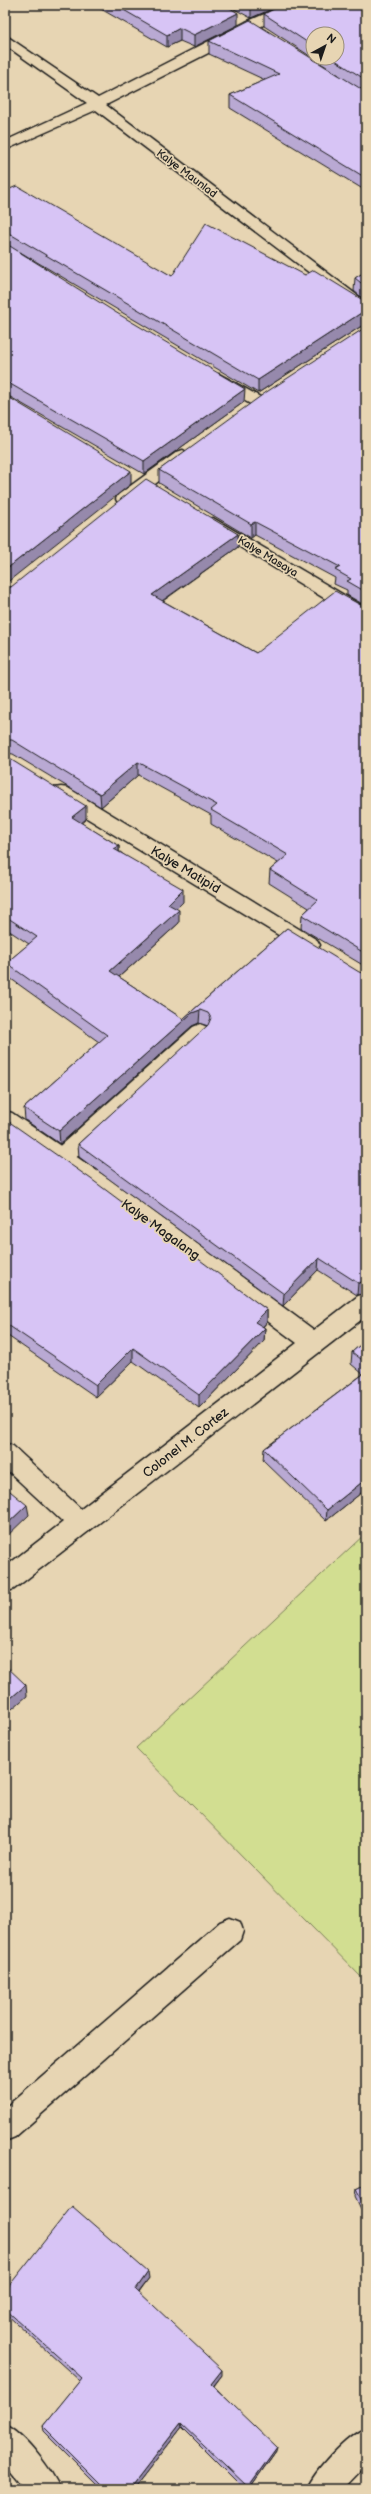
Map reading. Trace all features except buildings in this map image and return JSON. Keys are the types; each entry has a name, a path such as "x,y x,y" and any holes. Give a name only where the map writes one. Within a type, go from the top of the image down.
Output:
{"street":[{"path":"5,146 97,104 251,25 296,5"},
{"path":"239,18 264,33"},
{"name":"Kalye Maunlad","path":"5,39 97,104 366,309"},
{"path":"203,369 258,402"},
{"path":"109,512 146,482 196,446"},
{"name":"Kalye Masaya","path":"199,515 366,616"},
{"name":"Kalye Matipid","path":"46,784 325,954"},
{"path":"61,1158 200,1032"},
{"name":"Kalye Magalang","path":"5,1119 61,1158 314,1343"},
{"name":"Colonel M. Cortez","path":"5,1581 366,1303"},
{"path":"5,1453 80,1523"},
{"path":"5,2127 230,1931"},
{"path":"5,2440 45,2489"},
{"path":"322,2489 366,2443"}],"green space":[{"path":"366,1533 366,1982 136,1748"}]}
